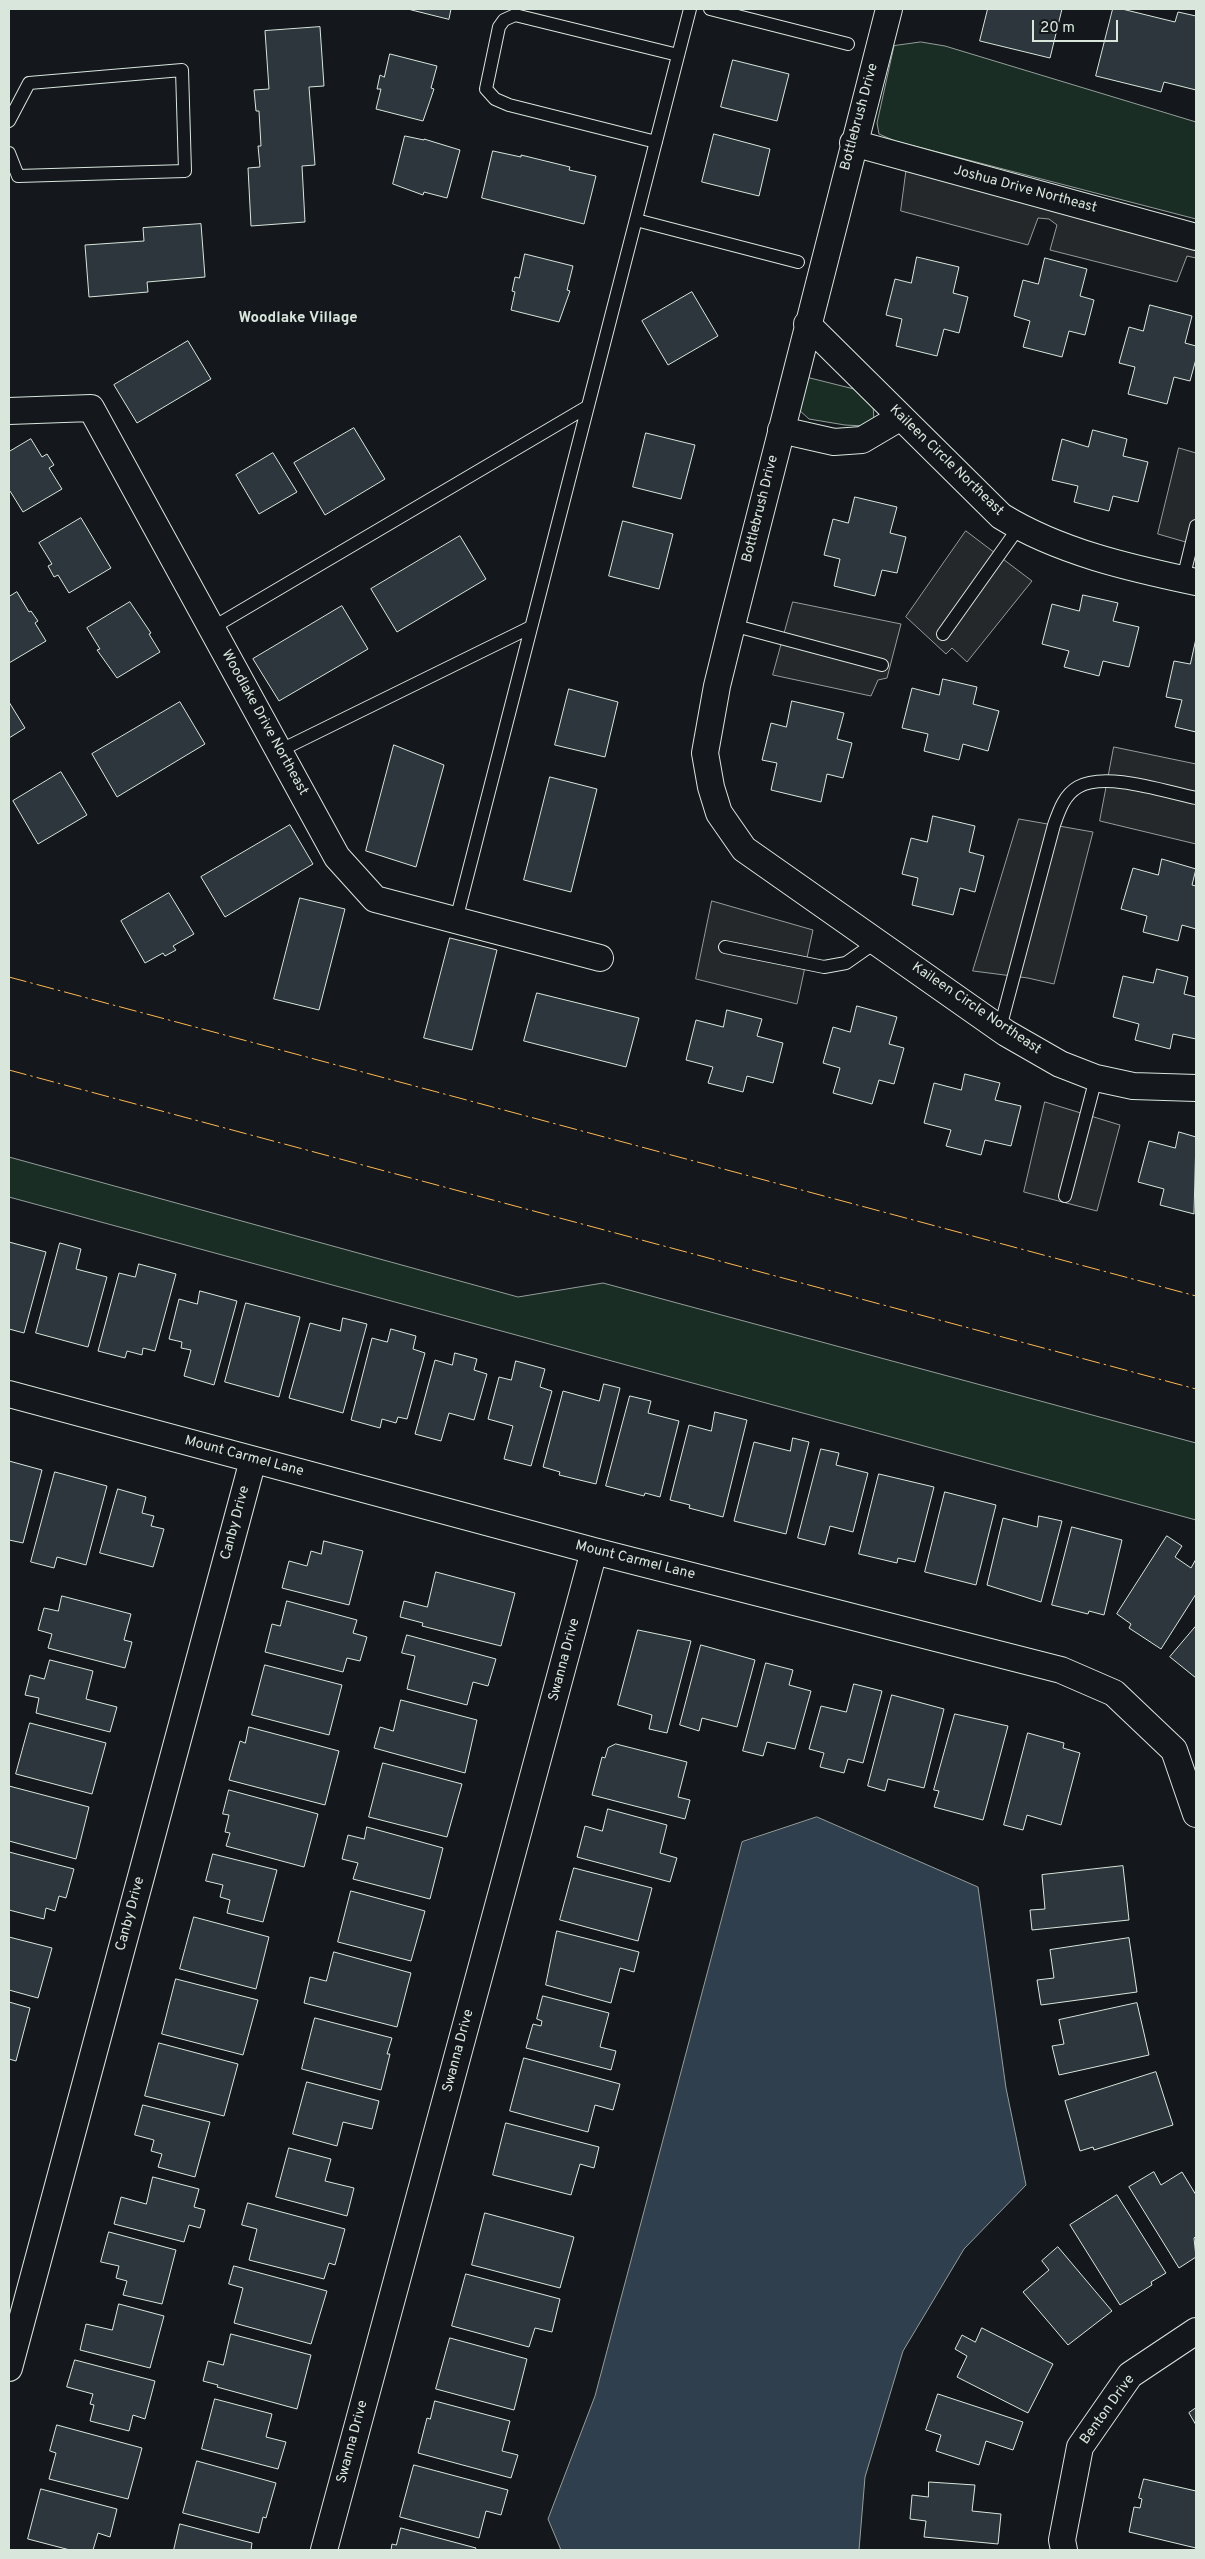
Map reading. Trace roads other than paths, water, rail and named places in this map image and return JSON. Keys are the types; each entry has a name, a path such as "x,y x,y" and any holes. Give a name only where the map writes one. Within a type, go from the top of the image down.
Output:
{"street":[{"name":"Bottlebrush Drive","path":"876,942 744,849 719,813 711,788 705,753 717,686 732,624 853,143 889,9"},
{"name":"Joshua Drive Northeast","path":"853,143 1196,237"},
{"name":"Kaileen Circle Northeast","path":"807,324 1001,516 1018,527 1069,548 1128,567 1190,580"},
{"name":"Woodlake Drive Northeast","path":"9,411 91,408 337,857 375,899 600,958"},
{"path":"781,430 834,442 862,440 901,418"},
{"name":"Kaileen Circle Northeast","path":"876,942 1000,1028 1060,1064 1096,1078 1133,1086 1196,1088"},
{"name":"Mount Carmel Lane","path":"9,1394 594,1551 1061,1670 1114,1693 1174,1750 1196,1814"},
{"name":"Canby Drive","path":"9,2368 253,1460"},
{"name":"Swanna Drive","path":"324,2550 594,1551"},
{"name":"Benton Drive","path":"1064,2550 1062,2540 1080,2447 1130,2375 1196,2331"}],"lane":[{"path":"456,920 690,9"},
{"path":"710,9 848,44"},
{"path":"656,142 509,105 495,99 486,89 499,27 504,20 515,15 678,55"},
{"path":"9,121 29,84 182,70 185,171 18,176 9,153"},
{"path":"636,220 798,262"},
{"path":"212,628 588,407"},
{"path":"1190,580 1196,526"},
{"path":"943,634 1018,527"},
{"path":"732,624 882,665"},
{"path":"279,751 531,627"},
{"path":"1000,1028 1054,825 1063,801 1078,787 1095,780 1113,781 1196,798"},
{"path":"725,947 824,967 846,963 876,942"},
{"path":"1065,1196 1096,1078"}],"water":[{"path":"817,1817 978,1887 1006,2088 1026,2185 964,2249 903,2351 865,2477 859,2550 561,2550 548,2519 595,2396 742,1842"}],"district":[{"name":"Woodlake Village","path":"298,319"}]}
